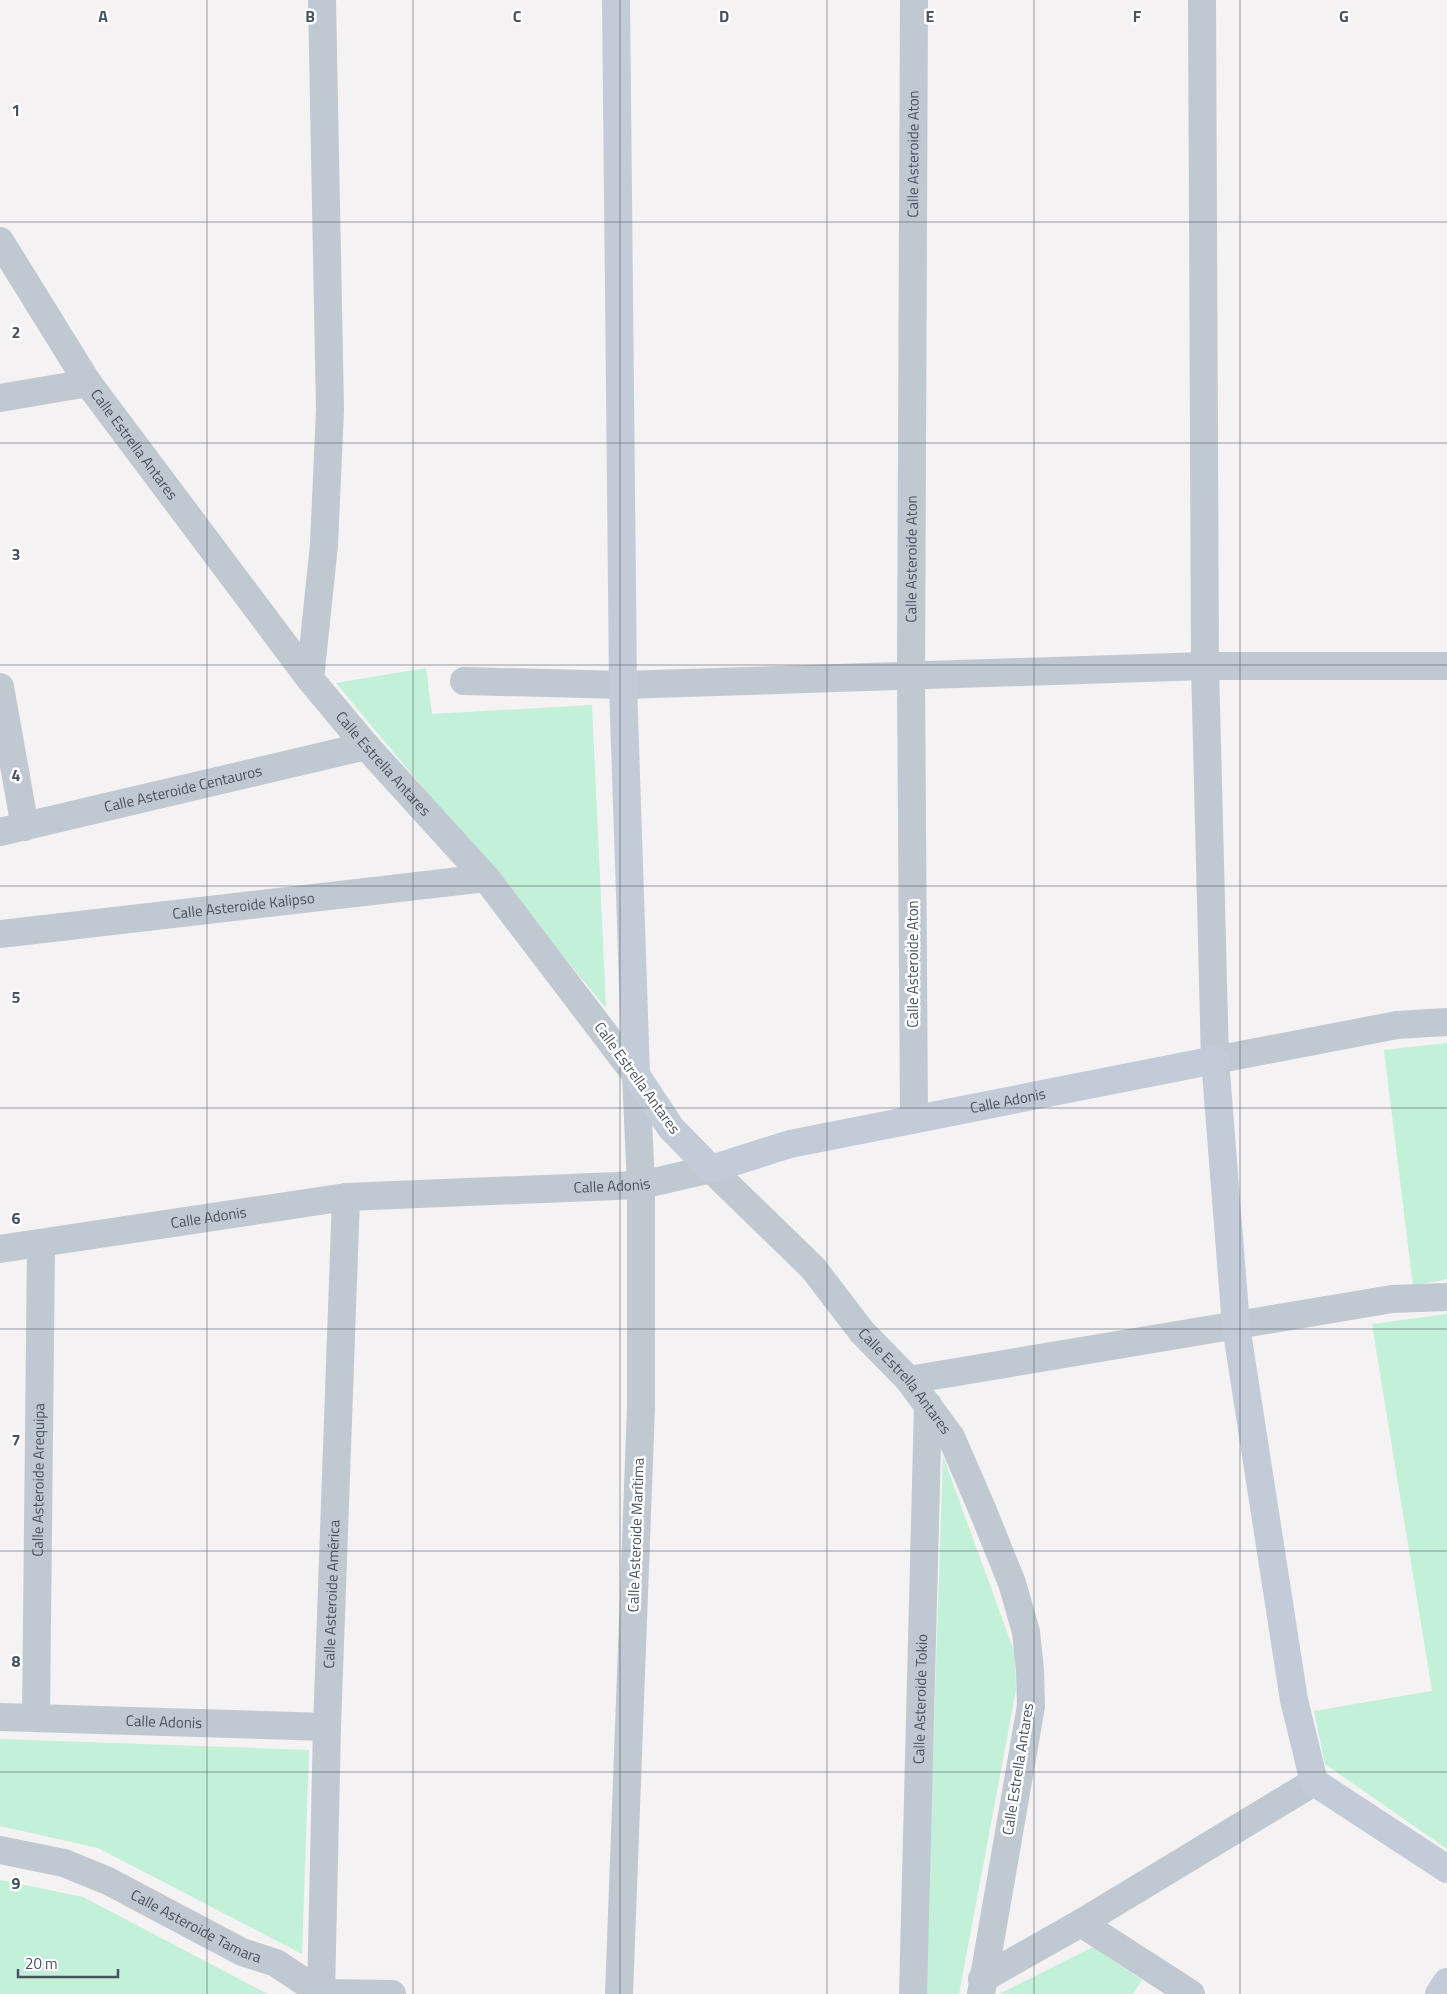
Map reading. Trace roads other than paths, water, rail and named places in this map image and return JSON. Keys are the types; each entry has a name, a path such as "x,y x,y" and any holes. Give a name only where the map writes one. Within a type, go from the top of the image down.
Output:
{"street":[{"path":"310,680 324,546 330,410 322,0"},
{"path":"616,0 623,685 636,1075"},
{"name":"Calle Asteroide Aton","path":"914,0 911,676 914,1118"},
{"path":"1202,0 1205,666 1215,1060 1236,1326 1294,1700 1314,1782 1447,1869"},
{"name":"Calle Estrella Antares","path":"0,241 88,383 310,680 366,746 486,878 636,1075 671,1128 812,1268 862,1332 909,1380 950,1437 1012,1583 1026,1632 1030,1670 1031,1706 981,1987"},
{"path":"0,398 88,383"},
{"path":"464,682 623,685 1205,666 1447,666"},
{"path":"0,687 12,830"},
{"name":"Calle Asteroide Centauros","path":"12,830 366,746"},
{"name":"Calle Asteroide Kalipso","path":"0,934 486,878"},
{"path":"1215,1060 1397,1025 1447,1022"},
{"name":"Calle Adonis","path":"0,1249 346,1197 641,1185 711,1169 790,1144 1215,1060"},
{"name":"Calle Asteroide Marítima","path":"619,1994 641,1407 641,1185 636,1075"},
{"name":"Calle Asteroide América","path":"321,1992 326,1727 346,1197"},
{"name":"Calle Asteroide Arequipa","path":"36,1718 41,1244"},
{"path":"909,1380 1392,1299 1447,1297"},
{"name":"Calle Asteroide Tokio","path":"913,1994 928,1405"},
{"name":"Calle Adonis","path":"0,1717 326,1727"},
{"path":"981,1987 1081,1923 1314,1782"},
{"name":"Calle Asteroide Tamara","path":"0,1850 64,1863 108,1881 242,1952 276,1963 321,1992"},
{"path":"1081,1923 1191,1994"},
{"path":"1439,1994 1447,1982"},
{"path":"321,1992 392,1994"}]}
